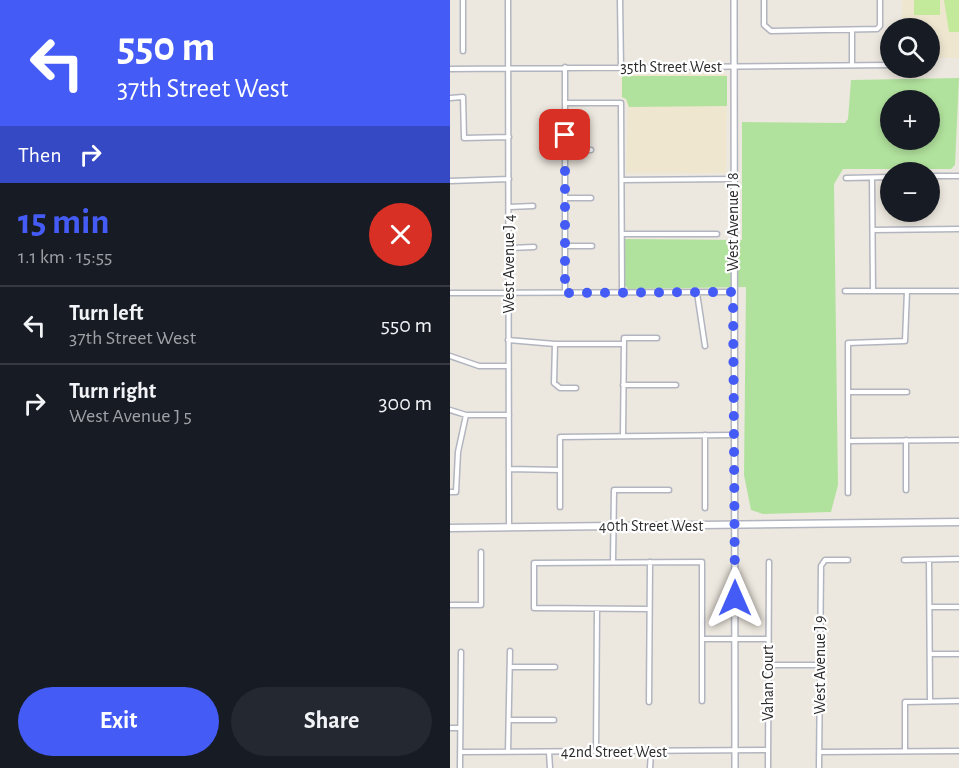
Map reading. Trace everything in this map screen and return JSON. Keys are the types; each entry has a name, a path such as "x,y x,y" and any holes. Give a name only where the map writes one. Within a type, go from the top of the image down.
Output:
{"main road":[{"name":"40th Street West","path":"450,528 959,522"}],"street":[{"path":"463,0 463,51"},
{"name":"West Avenue J 4","path":"508,0 509,528"},
{"path":"620,0 621,68"},
{"name":"West Avenue J 8","path":"734,0 735,768"},
{"path":"764,0 766,29 852,30 879,28 880,0"},
{"path":"852,30 852,65"},
{"name":"35th Street West","path":"450,69 880,65"},
{"path":"565,67 565,293"},
{"path":"450,98 464,97 464,138 509,137"},
{"path":"565,103 621,103 622,293"},
{"path":"565,151 591,150"},
{"path":"940,176 959,176"},
{"path":"846,178 880,178"},
{"path":"872,178 873,291"},
{"path":"450,181 509,179"},
{"path":"622,180 733,179"},
{"path":"565,198 591,198"},
{"path":"509,207 533,206"},
{"path":"873,230 959,229"},
{"path":"622,234 717,234"},
{"path":"566,246 592,246"},
{"path":"509,248 534,247"},
{"path":"845,291 959,291"},
{"path":"848,494 848,343 905,341 907,291"},
{"path":"450,293 733,292"},
{"path":"697,293 705,346"},
{"path":"623,436 624,338 657,338"},
{"path":"508,340 555,344 624,344"},
{"path":"555,344 554,383 560,388 576,388"},
{"path":"450,356 479,366 508,366"},
{"path":"623,385 676,385"},
{"path":"848,392 907,392"},
{"path":"450,410 466,415 509,415"},
{"path":"450,492 456,492 458,453 466,415"},
{"path":"705,435 705,508"},
{"path":"560,507 560,437 733,435"},
{"path":"906,440 906,490"},
{"path":"848,441 959,440"},
{"path":"510,469 560,470"},
{"path":"613,562 614,490 669,490"},
{"path":"450,605 482,605 482,552"},
{"path":"904,560 959,559"},
{"name":"West Avenue J 9","path":"819,768 822,562 848,560"},
{"path":"929,560 930,701"},
{"path":"649,702 650,562"},
{"path":"649,609 534,608 534,563 702,562 702,700"},
{"name":"Vahan Court","path":"768,768 769,562"},
{"path":"930,607 959,607"},
{"path":"596,752 597,609"},
{"path":"702,639 768,639"},
{"path":"508,751 510,651"},
{"path":"460,652 460,768"},
{"path":"930,654 959,654"},
{"path":"768,665 820,665"},
{"path":"510,667 555,667"},
{"path":"905,751 904,702 959,701"},
{"path":"509,720 554,720"},
{"path":"450,728 460,728"},
{"name":"42nd Street West","path":"460,752 767,750"},
{"path":"549,752 550,768"},
{"path":"651,752 651,768"},
{"path":"820,752 959,752"}],"shaded area":[{"path":"902,0 959,0 959,58 940,57 940,18 902,18"},
{"path":"724,73 727,76 726,173 626,173 628,107 625,99 621,98 621,74"}],"green space":[{"path":"914,0 940,0 940,15 914,15"},
{"path":"944,0 959,0 959,32 949,32"},
{"path":"622,76 727,76 727,106 629,107 626,99 622,97"},
{"path":"959,78 955,165 951,169 940,169 940,162 880,162 880,169 843,169 834,184 838,485 831,512 763,514 751,510 744,475 746,287 628,289 625,285 625,239 742,240 742,122 845,123 848,119 851,80"}],"route":[{"path":"565,135 565,293 733,292 735,598"}]}
